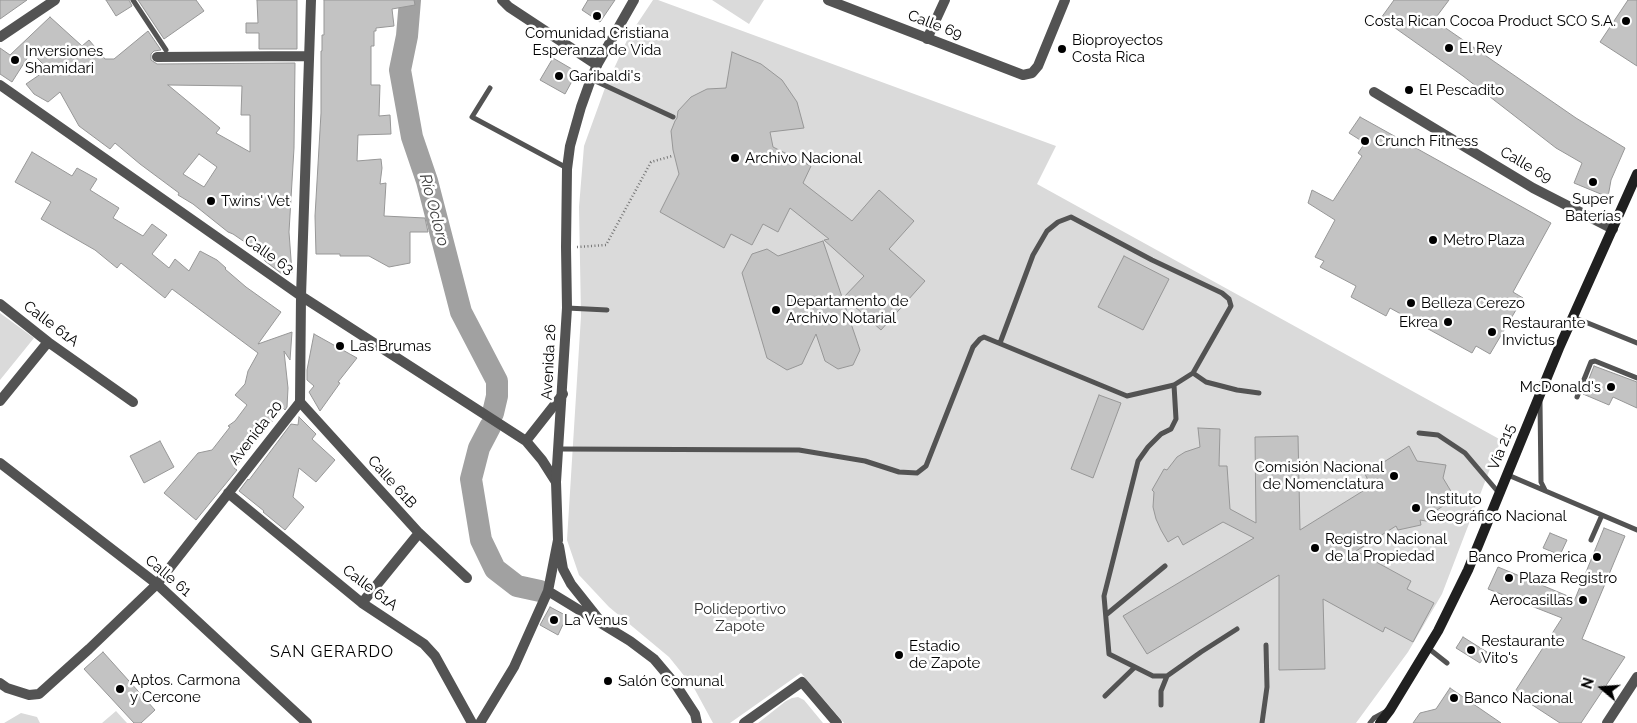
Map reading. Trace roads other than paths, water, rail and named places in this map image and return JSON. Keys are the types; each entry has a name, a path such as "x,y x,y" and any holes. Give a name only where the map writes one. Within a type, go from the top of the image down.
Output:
{"main road":[{"name":"Vía 215","path":"1380,723 1428,648 1468,570 1572,317 1637,174"}],"street":[{"path":"0,37 56,0"},
{"name":"Avenida 20","path":"0,684 17,692 29,695 39,694 89,649 157,584 300,402 300,296 311,0"},
{"path":"502,0 509,7 597,65"},
{"name":"Avenida 26","path":"480,723 514,667 548,591 558,540 556,482 567,308 567,168 570,146 581,107 597,65 634,0"},
{"name":"Calle 69","path":"828,0 1023,75 1032,73 1038,66 1065,0"},
{"path":"927,39 945,0"},
{"path":"157,58 309,56"},
{"name":"Calle 63","path":"0,85 300,296 526,441 542,460 556,482"},
{"name":"Calle 69","path":"1374,92 1533,188 1613,229"},
{"name":"Calle 61A","path":"0,304 48,342 133,402"},
{"path":"0,401 48,342"},
{"path":"526,441 563,394"},
{"name":"Calle 61B","path":"300,402 419,533 467,578"},
{"name":"Calle 61","path":"0,463 157,584 307,723"},
{"name":"Calle 61A","path":"228,493 362,603 424,644 434,656 472,723"},
{"path":"362,603 419,533"},
{"path":"558,540 563,569 571,584 605,626"},
{"path":"548,591 630,641 654,659 676,684 695,714 697,723"},
{"path":"1607,723 1637,677"},
{"path":"744,723 802,682 837,723"}],"lane":[{"path":"134,0 166,50"},
{"path":"591,79 673,117"},
{"path":"490,88 472,117 567,168"},
{"path":"559,449 799,450 864,461 899,472 917,473 926,466 973,347 980,339 984,337 1000,343 1127,396 1174,385 1193,374 1231,306 1229,299 1222,293 1071,217 1058,222 1047,232 1033,255 1000,343"},
{"path":"567,308 607,310"},
{"path":"1572,317 1637,343"},
{"path":"1577,397 1591,362 1595,361 1637,378"},
{"path":"1193,374 1206,382 1237,390 1259,393"},
{"path":"1167,676 1153,676 1109,654 1104,596 1138,461 1161,434 1171,429 1176,419 1174,385"},
{"path":"1540,392 1541,482 1546,491"},
{"path":"1419,433 1438,435 1465,453 1500,493"},
{"path":"1508,475 1637,530"},
{"path":"1591,540 1602,515"},
{"path":"1107,614 1165,566"},
{"path":"1161,706 1161,691 1167,676 1236,629"},
{"path":"1262,723 1267,687 1266,645"},
{"path":"1428,648 1448,663"},
{"path":"1105,696 1135,667"},
{"path":"1370,723 1374,718 1390,710"}],"waterway":[{"name":"Río Ocloro","path":"410,0 407,36 400,70 412,137 427,181 461,312 497,381 497,396 493,413"},
{"name":"Río Ocloro","path":"490,427 479,448 471,479 481,540 495,569 517,586 540,591"}],"place":[{"name":"Comunidad Cristiana Esperanza de Vida","path":"597,16"},
{"name":"Costa Rican Cocoa Product SCO S.A.","path":"1626,21"},
{"name":"El Rey","path":"1449,48"},
{"name":"Bioproyectos Costa Rica","path":"1062,49"},
{"name":"Inversiones Shamidari","path":"15,60"},
{"name":"Garibaldi's","path":"559,76"},
{"name":"El Pescadito","path":"1409,90"},
{"name":"Crunch Fitness","path":"1365,141"},
{"name":"Archivo Nacional","path":"735,158"},
{"name":"Super Baterías","path":"1593,182"},
{"name":"Twins' Vet","path":"211,201"},
{"name":"Metro Plaza","path":"1433,240"},
{"name":"Belleza Cerezo","path":"1411,303"},
{"name":"Departamento de Archivo Notarial","path":"776,310"},
{"name":"Ekrea","path":"1448,322"},
{"name":"Restaurante Invictus","path":"1492,332"},
{"name":"Las Brumas","path":"340,346"},
{"name":"McDonald's","path":"1611,387"},
{"name":"Comisión Nacional de Nomenclatura","path":"1394,476"},
{"name":"Instituto Geográfico Nacional","path":"1416,508"},
{"name":"Registro Nacional de la Propiedad","path":"1315,548"},
{"name":"Banco Promerica","path":"1597,557"},
{"name":"Plaza Registro","path":"1509,578"},
{"name":"Aerocasillas","path":"1583,600"},
{"name":"La Venus","path":"554,620"},
{"name":"Restaurante Vito's","path":"1471,650"},
{"name":"Estadio de Zapote","path":"899,655"},
{"name":"Salón Comunal","path":"608,681"},
{"name":"Aptos. Carmona y Cercone","path":"120,689"},
{"name":"Banco Nacional","path":"1454,698"}],"district":[{"name":"SAN GERARDO","path":"332,652"}],"park label":[{"name":"Polideportivo Zapote","path":"740,618"}]}
